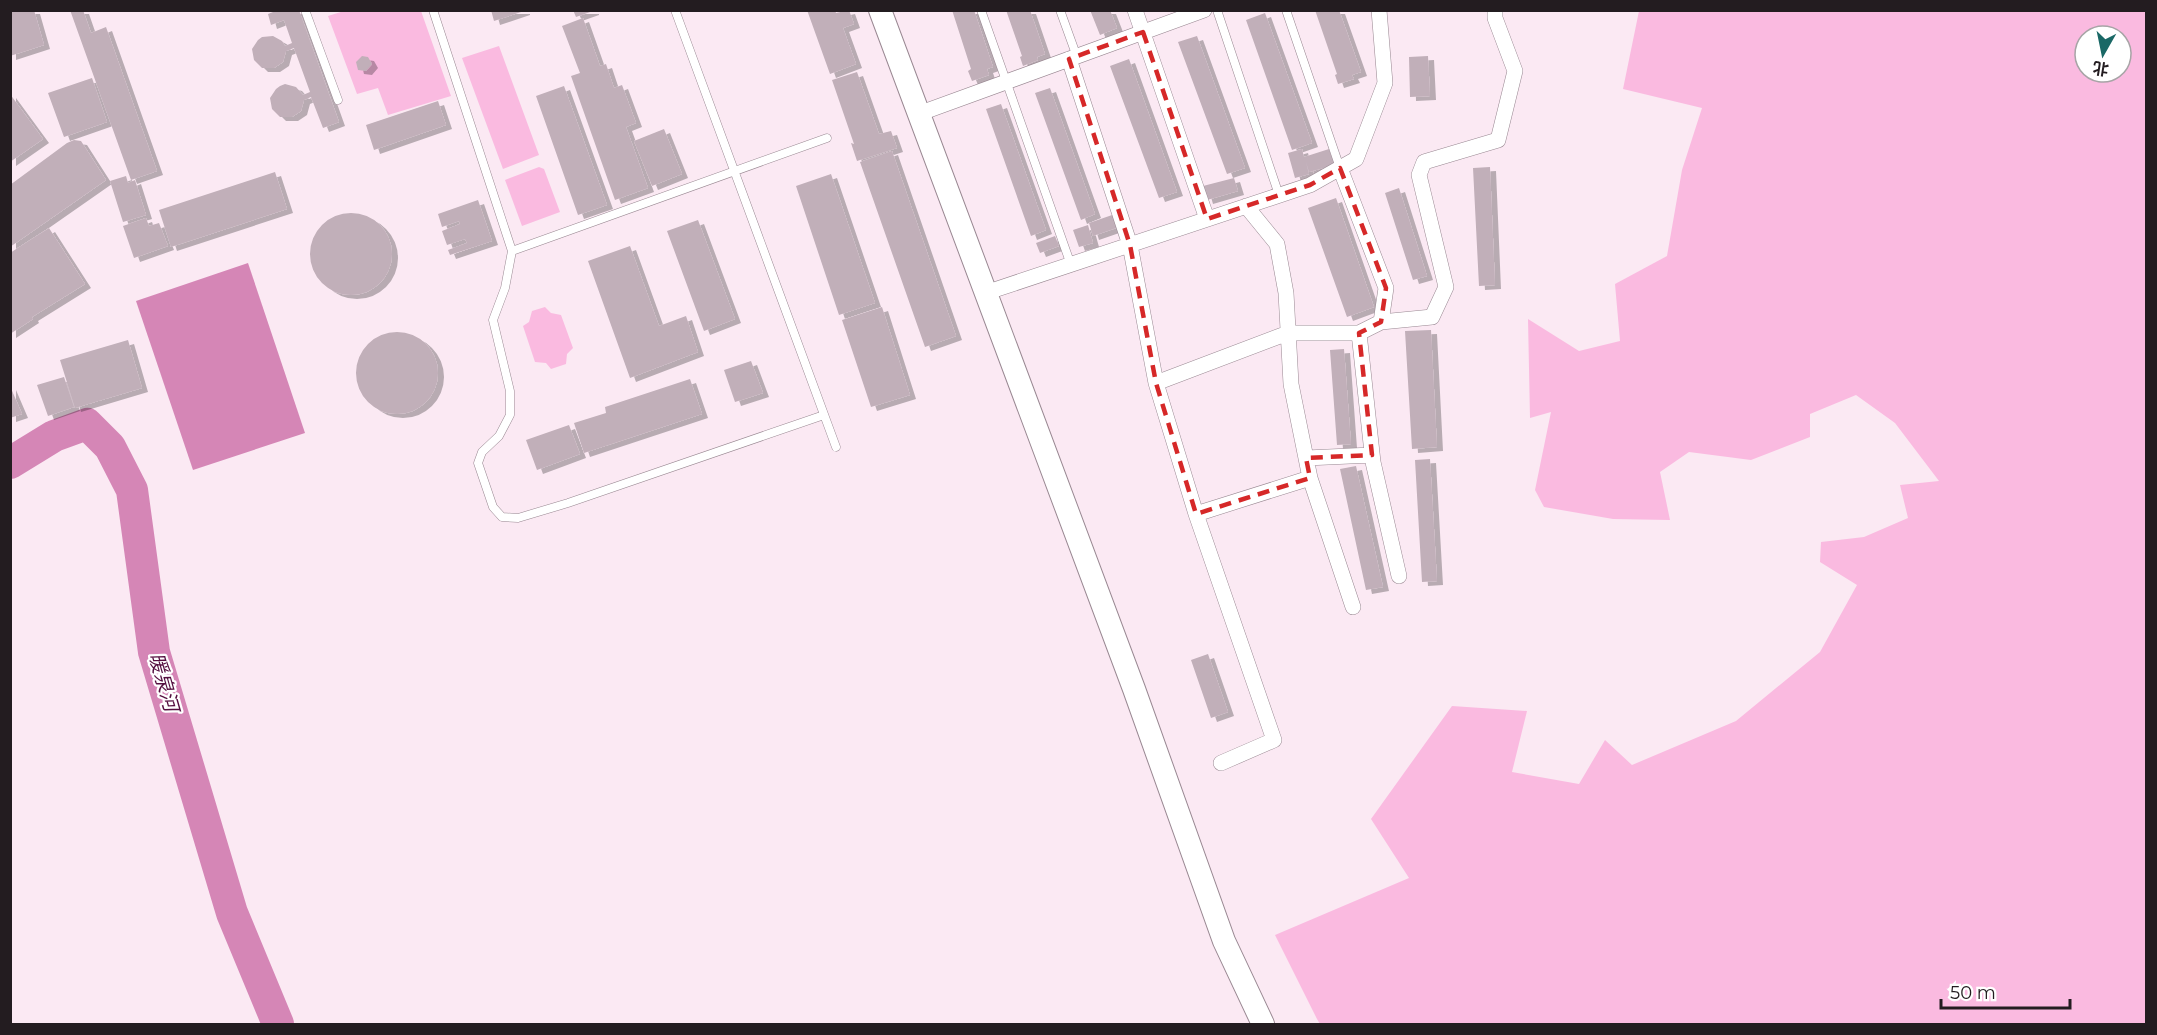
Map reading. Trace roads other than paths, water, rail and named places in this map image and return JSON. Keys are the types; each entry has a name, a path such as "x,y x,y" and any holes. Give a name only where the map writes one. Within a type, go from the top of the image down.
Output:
{"street":[{"path":"880,10 1134,689 1224,940 1263,1024"},
{"path":"1135,10 1207,219"},
{"path":"986,293 1310,185 1356,159 1385,83 1379,10"},
{"path":"1156,383 1288,333 1359,333 1381,322 1431,317 1446,287 1419,175 1424,162 1498,140 1515,71 1495,18 1495,10"},
{"path":"918,114 1202,11"},
{"path":"1073,58 1130,245 1156,383 1196,514 1274,740 1221,764"},
{"path":"1340,168 1386,288 1381,322"},
{"path":"1246,206 1276,244 1286,293 1291,384 1310,478 1353,607"},
{"path":"1359,333 1372,455 1399,576"},
{"path":"1306,458 1372,455"},
{"path":"1196,514 1310,478"}],"lane":[{"path":"304,10 338,100"},
{"path":"433,10 512,251 505,288 493,320 510,392 510,415 499,436 482,452 478,463 493,507 502,517 518,518 568,503 824,415"},
{"path":"675,10 836,447"},
{"path":"981,10 1071,264"},
{"path":"1060,10 1073,58"},
{"path":"1217,10 1279,195"},
{"path":"1286,10 1340,168"},
{"path":"512,251 827,138"}],"waterway":[{"name":"暖泉河","path":"10,463 54,436 87,424 110,447 132,490 154,652 232,913 278,1024"}]}
